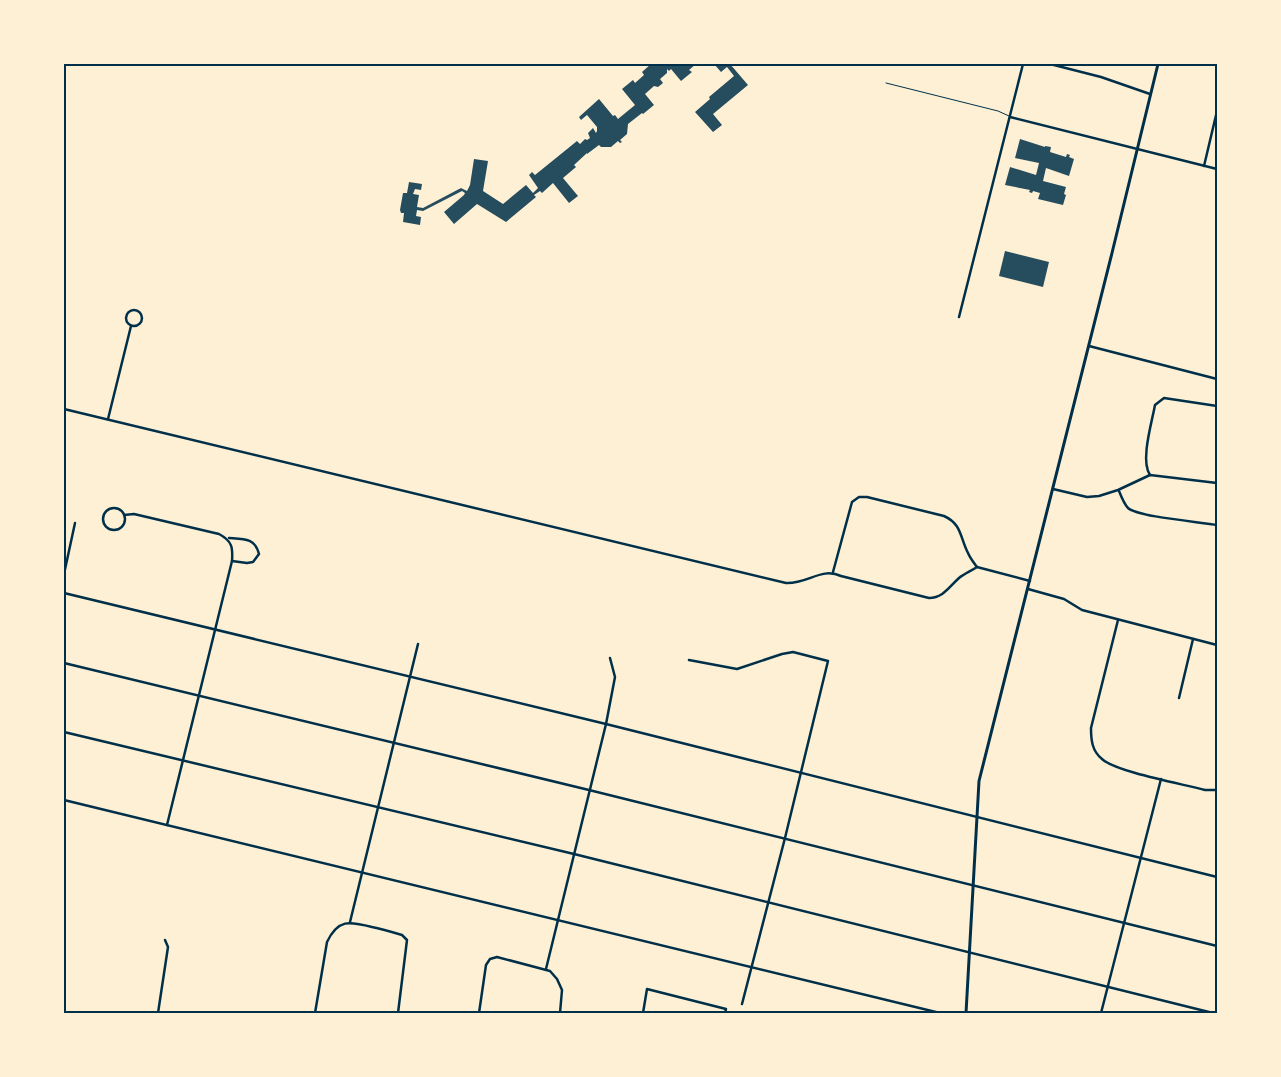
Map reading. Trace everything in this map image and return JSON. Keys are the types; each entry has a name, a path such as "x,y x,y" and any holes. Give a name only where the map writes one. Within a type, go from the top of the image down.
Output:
{"street":[{"path":"959,317 1023,64"},
{"path":"1050,64 1101,76 1150,94"},
{"path":"966,1013 979,781 1158,64"},
{"path":"1204,166 1217,112"},
{"path":"1010,116 1217,169"},
{"path":"131,310 138,310 142,315 142,321 138,326 131,326 126,321 126,314 131,310"},
{"path":"108,420 131,326"},
{"path":"1089,346 1217,379"},
{"path":"1150,475 1146,466 1146,455 1155,405 1164,398 1217,406"},
{"path":"64,409 786,583 797,584 816,575 833,572 841,576 929,598 936,598 977,567"},
{"path":"1053,489 1087,497 1099,496 1118,490 1150,475 1217,483"},
{"path":"1118,490 1125,504 1132,511 1217,525"},
{"path":"833,572 852,502 858,497 867,497 944,516 952,520 958,527 968,554 977,567 1030,581"},
{"path":"108,509 120,510 124,515 122,526 116,530 110,529 103,520 104,513 108,509"},
{"path":"124,515 134,514 219,534 228,538 242,539 253,543 257,547 259,554 253,562 232,561"},
{"path":"64,574 75,523"},
{"path":"167,825 232,561 233,547 228,538"},
{"path":"1028,589 1064,599 1082,610 1217,645"},
{"path":"64,593 606,724 1217,877"},
{"path":"1118,620 1091,728 1091,739 1095,751 1110,765 1205,790 1217,790"},
{"path":"1180,698 1193,639"},
{"path":"350,922 418,644"},
{"path":"689,660 737,669 793,652 828,661 769,903 742,1004"},
{"path":"546,968 606,724 615,677 610,658"},
{"path":"64,663 394,742 1217,946"},
{"path":"64,732 574,854 1214,1013"},
{"path":"1101,1013 1161,779"},
{"path":"64,800 940,1013"},
{"path":"315,1013 326,942 336,928 350,922 402,935 407,940 398,1013"},
{"path":"158,1013 168,946 165,940"},
{"path":"480,1013 486,965 492,958 502,957 546,968 557,979 562,990 560,1013"},
{"path":"643,1013 647,989 726,1011"}],"lane":[{"path":"886,83 998,111 1010,116"}],"building":[{"path":"651,64 655,66 657,64 696,64 689,70 692,72 681,81 671,69 669,71 667,69 667,73 660,79 663,83 658,87 654,86 645,94 654,105 628,124 627,134 620,140 622,142 618,141 611,147 601,147 599,145 574,165 576,167 563,178 578,196 569,203 553,183 542,193 540,191 534,195 536,197 506,222 477,204 454,224 444,212 464,195 465,193 462,191 423,211 417,210 416,216 421,217 420,225 403,222 404,213 401,213 400,210 403,193 407,193 409,182 422,184 421,190 415,189 413,194 419,195 417,207 423,208 461,188 467,191 470,185 474,159 488,161 483,191 503,204 526,185 533,193 538,188 529,175 532,172 535,175 577,141 580,144 585,139 590,138 588,133 593,128 596,133 597,127 587,115 581,120 579,117 599,99 613,116 615,115 618,119 635,105 622,89 633,80 635,83 644,75 642,72"},
{"path":"714,64 730,64 748,85 713,114 722,125 713,132 695,112 710,99 709,97 734,76 727,67 721,72"},
{"path":"1020,139 1051,147 1050,152 1066,157 1067,154 1074,159 1069,176 1046,168 1043,181 1066,187 1063,205 1038,199 1040,193 1033,191 1032,193 1029,192 1030,190 1005,185 1010,167 1036,175 1039,163 1015,158"},
{"path":"1005,251 1049,262 1043,287 999,276"}]}
